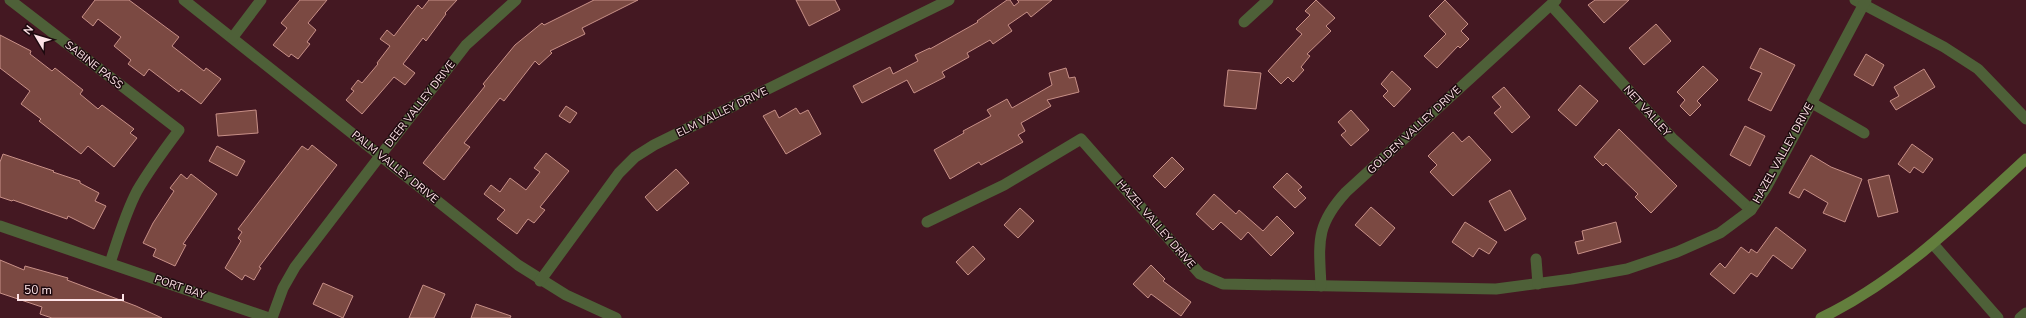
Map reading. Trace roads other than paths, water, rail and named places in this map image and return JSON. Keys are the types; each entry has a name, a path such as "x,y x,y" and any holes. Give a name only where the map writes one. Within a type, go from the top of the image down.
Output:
{"main road":[{"path":"1821,318 1864,295 1933,244 2026,159"}],"street":[{"name":"SABINE PASS","path":"10,0 178,130 152,166 136,192 125,218 110,263"},
{"name":"PALM VALLEY DRIVE","path":"184,0 380,156 540,280 572,299 616,318"},
{"path":"233,38 261,0"},
{"name":"DEER VALLEY DRIVE","path":"272,318 283,288 295,267 380,156 466,45 516,0"},
{"name":"ELM VALLEY DRIVE","path":"540,280 607,188 635,157 654,145 950,0"},
{"path":"1244,22 1268,0"},
{"path":"1862,1 1944,47 1978,69 2026,119"},
{"name":"HAZEL VALLEY DRIVE","path":"927,222 1004,185 1081,139 1200,274 1223,284 1496,289 1538,284 1627,269 1678,252 1720,233 1751,210 1766,188 1812,103 1862,1"},
{"name":"NET VALLEY","path":"1553,2 1672,138 1751,210"},
{"name":"GOLDEN VALLEY DRIVE","path":"1321,286 1319,247 1323,226 1332,208 1346,192 1553,2"},
{"path":"1812,103 1864,133"},
{"name":"PORT BAY","path":"0,226 269,318"},
{"path":"1933,244 1998,318"},
{"path":"1536,259 1538,284"},
{"path":"2020,318 2026,313"}]}
